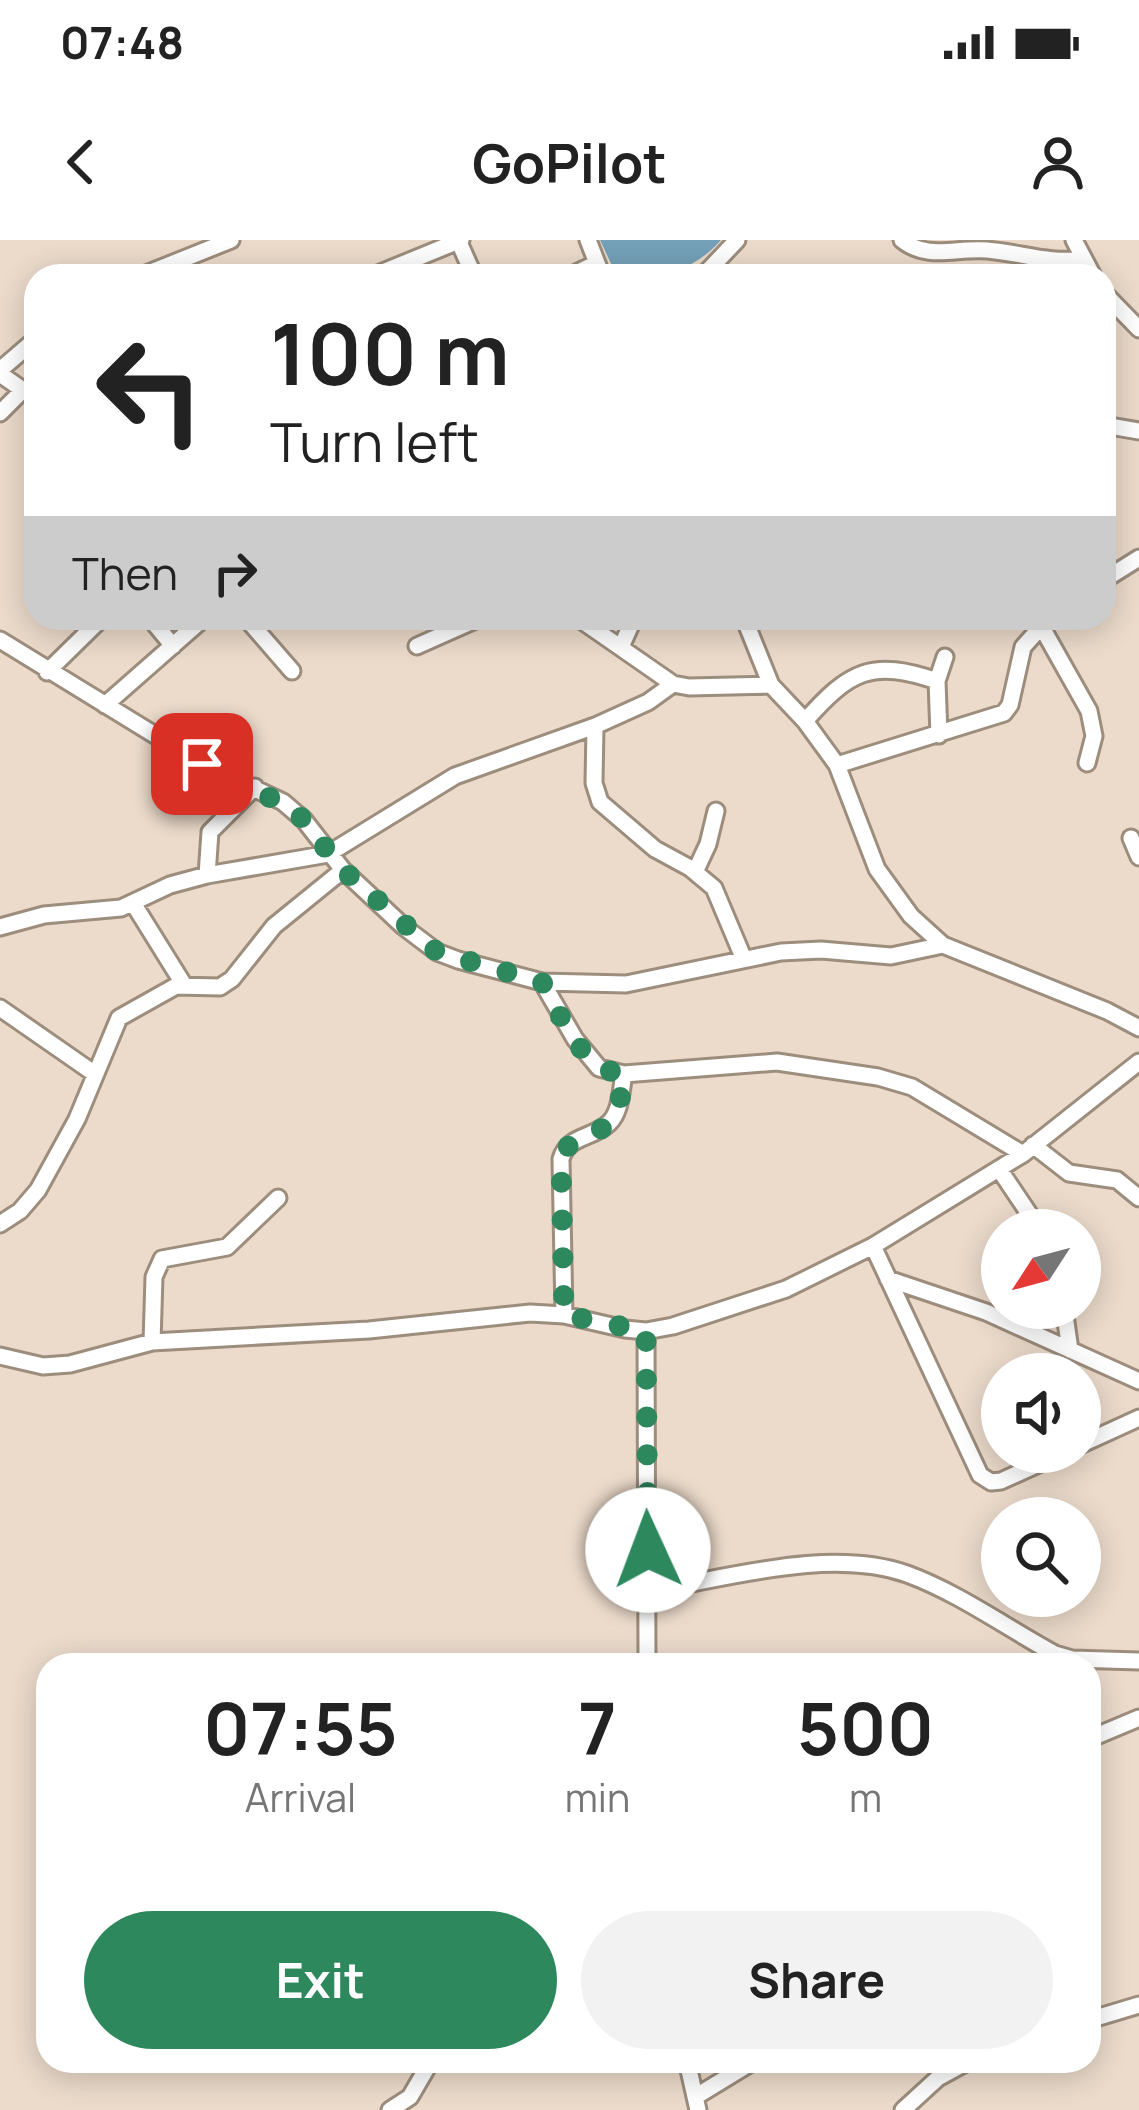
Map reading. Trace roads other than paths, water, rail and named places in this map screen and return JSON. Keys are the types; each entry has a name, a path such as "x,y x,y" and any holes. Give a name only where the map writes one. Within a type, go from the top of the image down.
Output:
{"street":[{"path":"171,264 231,240"},
{"path":"402,264 459,240"},
{"path":"714,264 737,240"},
{"path":"902,240 912,248 935,252 988,250 1052,262 1084,259"},
{"path":"1074,240 1087,264"},
{"path":"1116,305 1139,329"},
{"path":"0,372 24,350"},
{"path":"47,672 90,630"},
{"path":"160,630 173,646"},
{"path":"105,705 191,630"},
{"path":"257,630 292,670"},
{"path":"417,646 453,630"},
{"path":"595,630 674,684 771,685"},
{"path":"620,647 628,630"},
{"path":"749,630 771,685 838,765 889,888 911,916 944,945 1139,1028"},
{"path":"838,765 1004,713 1023,646 1036,630"},
{"path":"1048,630 1089,711 1094,736 1087,763"},
{"path":"0,640 202,764 295,810 343,870 437,952 542,982 647,983 743,957 820,950 890,956 944,945"},
{"path":"939,735 938,681 945,657"},
{"path":"805,721 832,692 878,669 900,668 938,681"},
{"path":"0,927 44,915 106,910 207,875 328,854 455,776 595,727 674,684"},
{"path":"595,727 594,783 600,802 655,849 695,872 720,898 743,957"},
{"path":"207,875 210,832 255,787"},
{"path":"695,872 716,811"},
{"path":"1131,838 1139,857"},
{"path":"0,1224 20,1211 38,1190 77,1119 119,1018 169,989 220,987 232,979 274,926 343,870"},
{"path":"133,902 184,985"},
{"path":"542,982 599,1068 624,1074 777,1062 878,1077 912,1088 1069,1173 1117,1180 1139,1198"},
{"path":"0,1008 95,1074"},
{"path":"0,1356 56,1365 152,1342 530,1313 646,1331 785,1289 873,1246 1028,1150 1139,1062"},
{"path":"564,1315 561,1159 564,1148 574,1140 610,1123 624,1074"},
{"path":"999,1168 1026,1209"},
{"path":"152,1342 154,1277 162,1259 227,1247 278,1198"},
{"path":"873,1246 980,1475 991,1482 1019,1473"},
{"path":"888,1280 986,1312 1139,1381"},
{"path":"1067,1329 1070,1350"},
{"path":"646,1331 647,1653"},
{"path":"1101,1435 1139,1418"},
{"path":"649,1591 826,1563 861,1564 936,1586 1056,1653"},
{"path":"1101,1658 1139,1660"},
{"path":"1101,1734 1139,1718"},
{"path":"1101,2016 1139,2005"},
{"path":"390,2110 410,2097 424,2073"},
{"path":"690,2073 696,2103 737,2073"},
{"path":"903,2110 936,2073"}],"water":[{"path":"600,240 721,240 691,264 611,264"}]}
